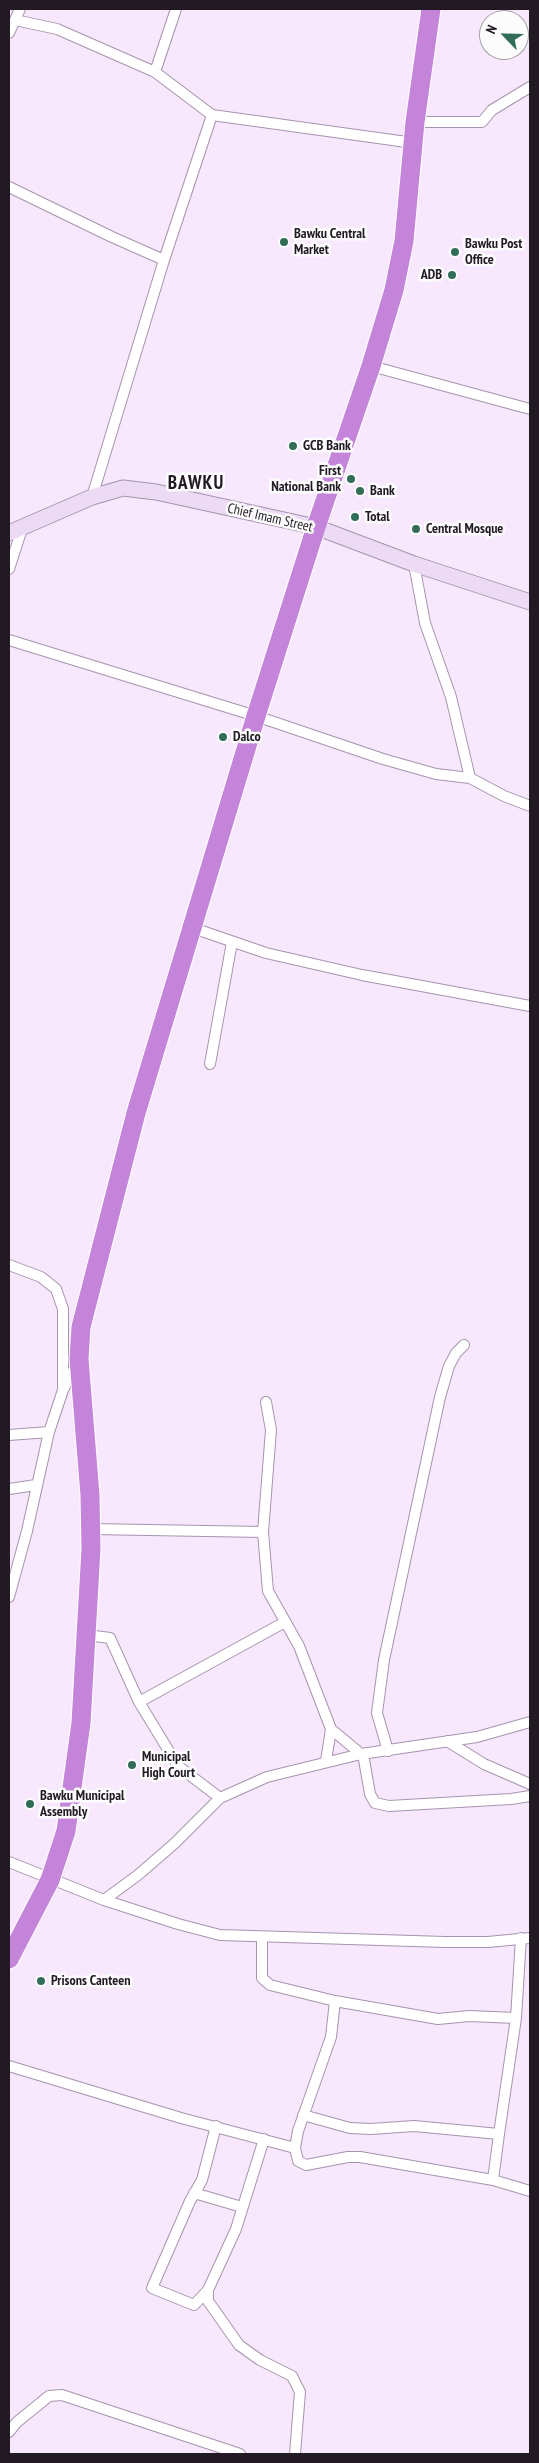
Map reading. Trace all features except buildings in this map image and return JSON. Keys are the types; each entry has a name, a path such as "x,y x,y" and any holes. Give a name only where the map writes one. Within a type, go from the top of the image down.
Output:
{"highway":[{"path":"9,1959 50,1880 66,1831 82,1723 91,1529 79,1359 81,1327 110,1207 136,1113 256,716 316,527 371,366 394,290 404,241 415,122 431,9"}],"street":[{"path":"9,33 20,9"},
{"path":"155,72 176,9"},
{"path":"15,20 57,29 155,72 212,115 414,143"},
{"path":"415,122 482,122 492,110 530,87"},
{"path":"92,497 164,260 212,115"},
{"path":"9,187 164,260"},
{"path":"371,366 530,409"},
{"name":"Chief Imam Street","path":"15,531 92,497 122,488 160,493 316,527 414,564 530,602"},
{"path":"9,570 15,531"},
{"path":"414,564 425,623 451,697 470,778"},
{"path":"9,640 256,716 378,758 436,774 470,778 504,796 530,806"},
{"path":"193,928 266,953 362,975 530,1006"},
{"path":"210,1064 232,942"},
{"path":"9,1265 41,1277 56,1289 63,1309 63,1390"},
{"path":"388,1751 377,1714 384,1660 440,1397 449,1366 456,1353 464,1345"},
{"path":"9,1597 48,1432 63,1390 79,1359"},
{"path":"266,1402 271,1430 263,1532 268,1591 299,1646 331,1728 362,1754 370,1794 375,1803 389,1806 511,1799 530,1796"},
{"path":"9,1435 48,1432"},
{"path":"9,1489 36,1486"},
{"path":"91,1529 263,1532"},
{"path":"139,1702 285,1622"},
{"path":"87,1635 110,1638 139,1702 178,1766 220,1798"},
{"path":"104,1900 138,1875 176,1843 220,1798 267,1777 326,1761 362,1754 477,1737 530,1722"},
{"path":"326,1761 331,1728"},
{"path":"447,1742 484,1764 530,1784"},
{"path":"9,1862 104,1900 178,1924 220,1935 445,1942 526,1938 493,2180"},
{"path":"262,1937 262,1972 266,1982 335,2001 438,2019 469,2016 516,2018"},
{"path":"335,2001 331,2037 298,2131 295,2148 298,2161 306,2166 348,2157 360,2157 493,2180 530,2191"},
{"path":"9,2066 181,2118 295,2148"},
{"path":"303,2115 350,2128 371,2129 414,2126 499,2134"},
{"path":"216,2126 202,2180 194,2193 152,2288 194,2305 208,2290 236,2229 264,2139"},
{"path":"194,2193 242,2207"},
{"path":"208,2290 208,2302 239,2345 260,2360 292,2376 300,2392 295,2454"},
{"path":"9,2432 17,2422 49,2396 62,2395 240,2454"}],"place":[{"name":"Bawku Central Market","path":"284,242"},
{"name":"Bawku Post Office","path":"455,252"},
{"name":"ADB","path":"452,275"},
{"name":"GCB Bank","path":"293,446"},
{"name":"First National Bank","path":"351,479"},
{"name":"Bank","path":"360,491"},
{"name":"Total","path":"355,517"},
{"name":"Central Mosque","path":"416,529"},
{"name":"Dalco","path":"223,737"},
{"name":"Municipal High Court","path":"132,1765"},
{"name":"Bawku Municipal Assembly","path":"30,1804"},
{"name":"Prisons Canteen","path":"41,1981"}],"district":[{"name":"BAWKU","path":"196,484"}]}
